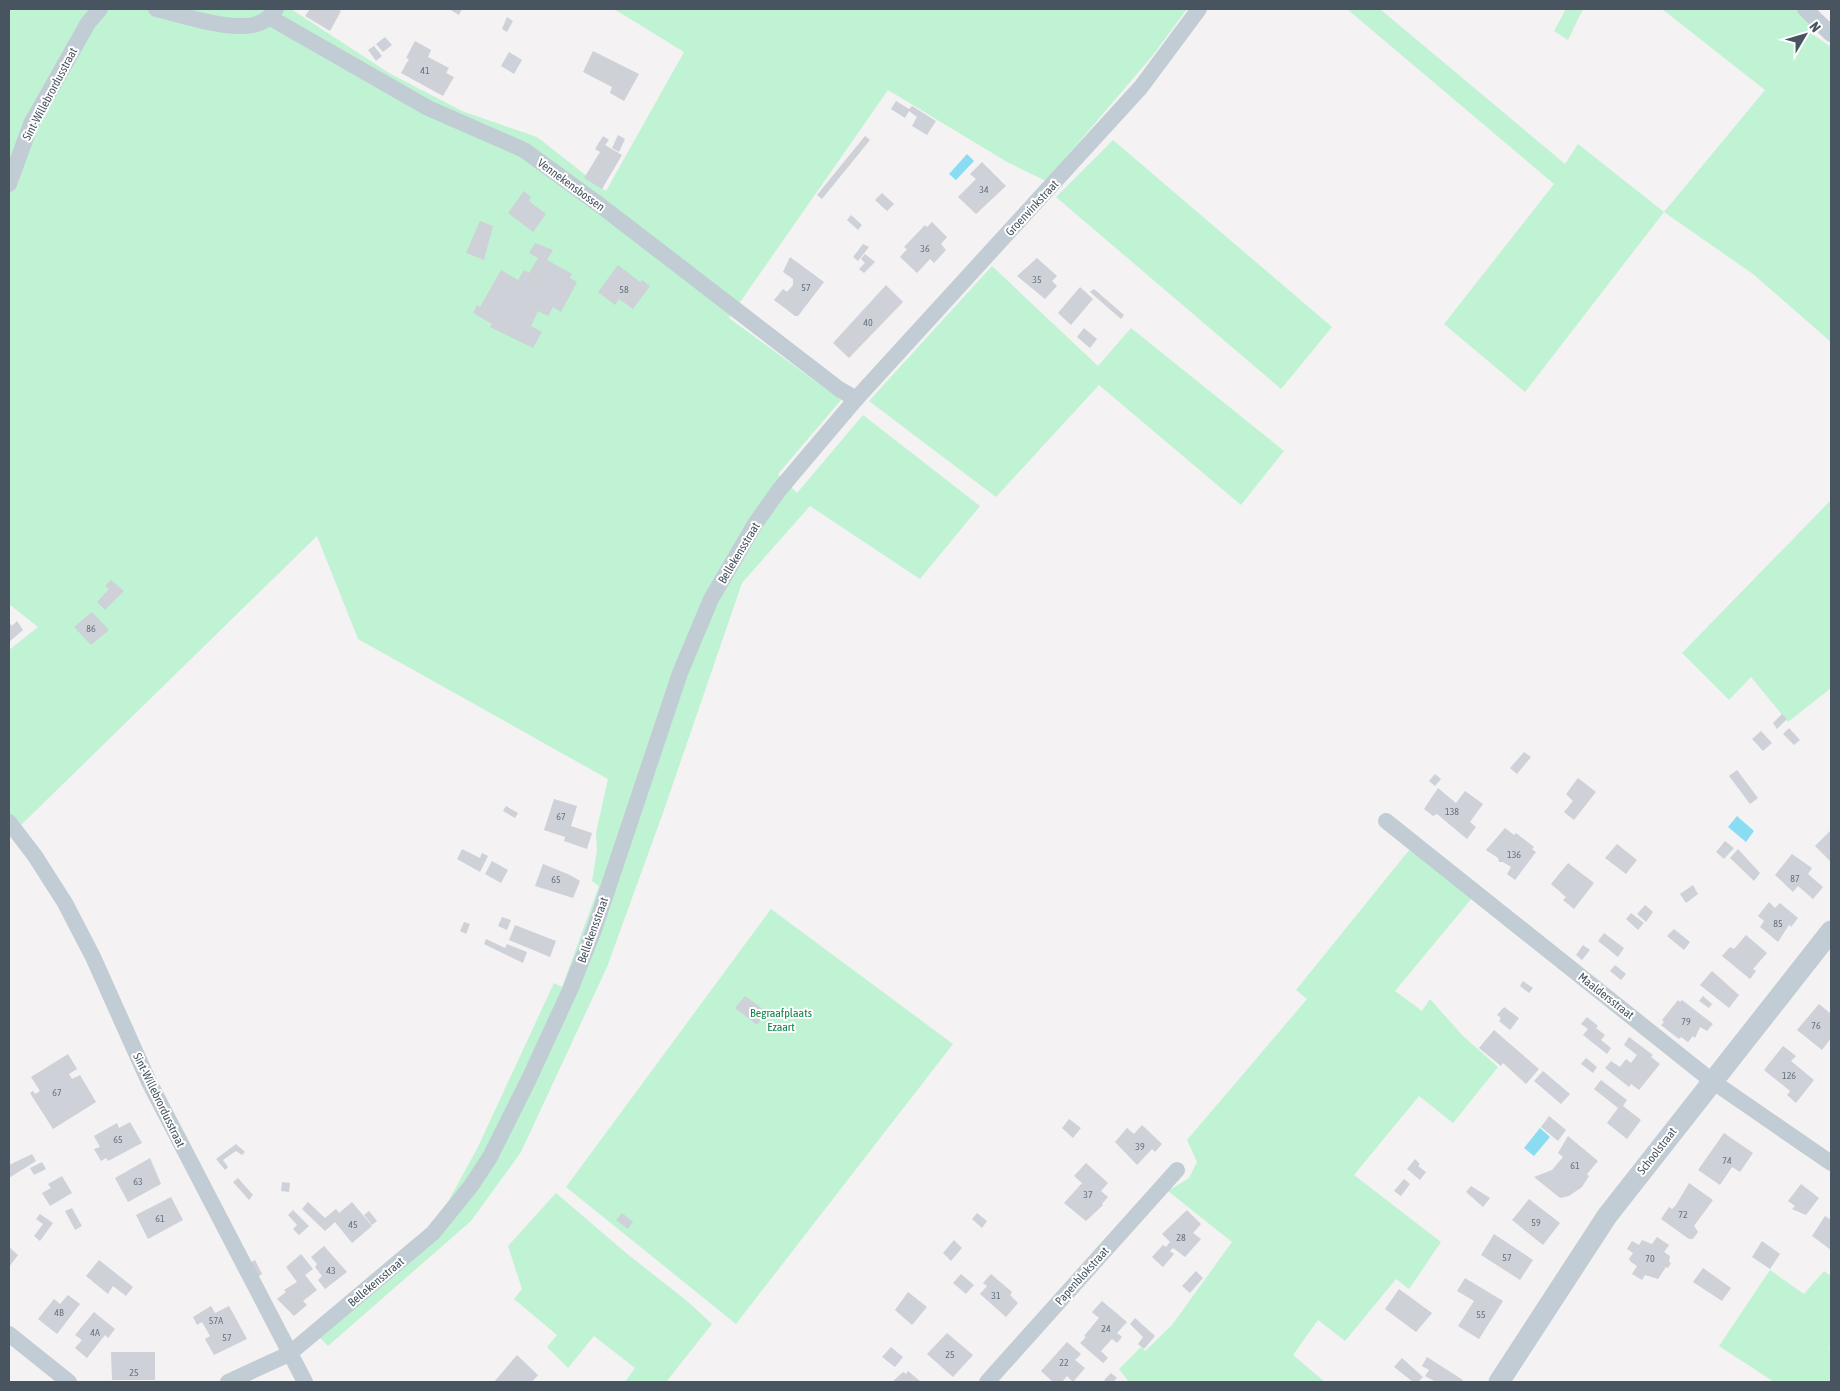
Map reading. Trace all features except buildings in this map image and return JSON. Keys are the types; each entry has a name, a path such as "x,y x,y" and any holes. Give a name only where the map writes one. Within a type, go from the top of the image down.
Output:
{"street":[{"name":"Sint-Willebrordusstraat","path":"9,184 31,124 88,23 100,9"},
{"path":"156,9 231,27 258,26 273,13"},
{"name":"Groenvinkstraat","path":"856,399 1141,88 1198,9"},
{"path":"1805,9 1831,34"},
{"name":"Vennekensbossen","path":"273,13 382,84 428,108 524,150 601,206 839,389 856,399"},
{"name":"Bellekensstraat","path":"228,1382 289,1354 433,1233 471,1186 490,1156 530,1079 584,956 646,778 680,673 711,600 755,524 779,490 856,399"},
{"name":"Maaldersstraat","path":"1386,821 1712,1081 1831,1163"},
{"name":"Sint-Willebrordusstraat","path":"9,822 65,904 93,958 149,1082 289,1354 306,1382"},
{"name":"Schoolstraat","path":"1499,1382 1607,1216 1831,931"},
{"name":"Papenblokstraat","path":"987,1382 1177,1170"},
{"path":"9,1334 68,1382"}],"green space":[{"path":"9,9 291,9 389,73 462,111 537,137 606,191 684,52 614,9 1187,9 1153,55 1046,181 1007,162 888,90 729,318 841,400 778,474 797,493 863,415 980,506 920,579 810,506 742,583 664,810 607,967 521,1152 471,1221 328,1346 320,1338 462,1208 450,1198 477,1149 554,983 562,987 599,886 592,881 597,851 596,833 608,779 358,639 317,536 19,827 9,815 9,650 38,627 9,604"},
{"path":"1347,9 1380,9 1565,164 1578,144 1664,212 1525,392 1444,324 1554,184"},
{"path":"1566,9 1583,9 1568,40 1554,31"},
{"path":"1662,9 1795,9 1814,22 1808,31 1831,47 1831,342 1753,274 1664,212 1765,90"},
{"path":"1113,140 1332,327 1281,389 1056,197"},
{"path":"992,266 1098,366 1131,328 1284,451 1241,505 1099,385 996,497 869,401"},
{"path":"1831,500 1831,688 1788,722 1751,677 1729,700 1682,653"},
{"path":"1410,849 1472,898 1395,991 1422,1011 1430,999 1463,1036 1498,1067 1453,1123 1419,1096 1354,1175 1441,1242 1409,1289 1396,1279 1345,1341 1318,1320 1293,1355 1325,1382 1129,1382 1119,1369 1141,1347 1145,1351 1172,1325 1232,1242 1168,1191 1189,1178 1197,1162 1187,1140 1307,999 1296,990"},
{"name":"Begraafplaats Ezaart","path":"771,909 953,1044 736,1324 566,1187"},
{"path":"556,1193 626,1253 687,1301 712,1324 666,1382 625,1382 635,1368 594,1336 568,1368 547,1347 557,1335 514,1299 522,1289 508,1246"},
{"path":"1770,1270 1804,1294 1824,1271 1831,1276 1831,1345 1829,1349 1831,1350 1831,1382 1774,1382 1719,1346"}],"water":[{"path":"967,154 974,161 956,180 949,174"},
{"path":"1737,816 1754,831 1746,842 1728,827"},
{"path":"1540,1128 1550,1137 1534,1156 1524,1148"}]}
